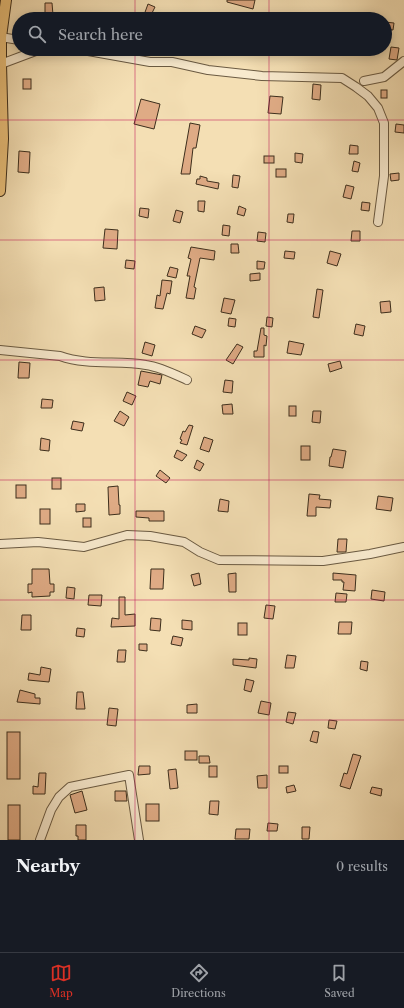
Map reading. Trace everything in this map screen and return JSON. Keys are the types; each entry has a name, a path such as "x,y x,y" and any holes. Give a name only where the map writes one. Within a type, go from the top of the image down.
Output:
{"main road":[{"path":"0,191 3,139 0,64 1,37 6,0"}],"street":[{"path":"1,37 12,39"},
{"path":"0,64 22,56"},
{"path":"116,56 150,62 172,62 208,70 254,76 342,78 368,96 378,108 384,123 384,176 378,222"},
{"path":"364,81 384,77 404,61"},
{"path":"0,350 60,356 68,359 83,361 148,365 187,380"},
{"path":"0,544 38,542 84,547 127,535 150,536 184,542 200,552 219,560 316,561 370,554 404,547"},
{"path":"40,840 51,810 60,797 70,787 129,775 138,840"}],"building":[{"path":"227,0 255,0 253,9 227,2"},
{"path":"45,3 52,3 53,12 45,12"},
{"path":"148,4 155,7 152,12 145,12"},
{"path":"392,23 394,23 392,30"},
{"path":"392,47 399,48 397,60 389,59 390,56 392,56"},
{"path":"23,79 31,79 31,89 23,89"},
{"path":"313,84 321,85 320,100 312,99"},
{"path":"381,90 387,90 387,98 381,98"},
{"path":"270,96 283,97 281,114 268,113"},
{"path":"141,99 160,104 154,129 134,124"},
{"path":"190,123 200,125 196,148 193,148 190,174 181,174"},
{"path":"396,124 404,125 404,133 395,132"},
{"path":"350,145 358,146 358,154 349,154"},
{"path":"19,151 30,152 29,173 18,172"},
{"path":"295,153 303,154 302,163 295,162"},
{"path":"264,156 274,156 274,163 264,163"},
{"path":"354,161 360,163 358,172 352,171"},
{"path":"276,169 286,169 286,177 276,177"},
{"path":"399,173 399,180 391,181 390,174"},
{"path":"233,175 240,176 238,188 232,187"},
{"path":"200,176 207,178 207,181 219,183 218,189 196,184 197,179 200,179"},
{"path":"346,185 354,187 351,199 343,197"},
{"path":"198,201 205,201 204,212 198,211"},
{"path":"362,202 370,203 369,211 361,210"},
{"path":"239,206 246,209 244,216 237,214"},
{"path":"140,208 149,209 148,218 139,216"},
{"path":"176,210 183,212 180,223 173,221"},
{"path":"288,214 294,214 293,223 287,222"},
{"path":"223,225 230,226 229,236 222,235"},
{"path":"105,229 118,230 117,249 103,248"},
{"path":"352,231 360,231 360,241 351,241"},
{"path":"258,232 266,233 265,242 257,241"},
{"path":"231,244 238,244 239,253 231,253"},
{"path":"191,247 215,251 214,260 200,258 194,287 196,288 194,299 186,298 190,276 187,276 191,259 188,258"},
{"path":"285,251 295,252 294,259 284,258"},
{"path":"330,251 341,254 337,266 327,263"},
{"path":"126,260 135,261 134,269 125,268"},
{"path":"257,261 265,262 264,269 257,269"},
{"path":"170,267 178,269 176,278 167,276"},
{"path":"260,273 260,280 250,281 250,274"},
{"path":"162,280 172,281 170,294 167,293 163,309 155,308 157,295 160,296"},
{"path":"104,287 105,300 95,301 94,288"},
{"path":"317,289 323,290 319,318 313,317"},
{"path":"224,298 235,300 231,314 221,312"},
{"path":"390,301 391,312 381,313 380,302"},
{"path":"267,317 273,318 272,327 266,326"},
{"path":"229,318 236,319 235,327 228,326"},
{"path":"356,324 365,326 363,336 354,334"},
{"path":"195,326 206,330 202,338 192,334"},
{"path":"261,328 264,328 264,335 267,336 266,346 264,345 264,357 254,357 254,351 257,351"},
{"path":"289,341 304,344 301,355 287,353"},
{"path":"145,342 155,345 152,356 142,353"},
{"path":"237,344 243,347 233,364 226,360"},
{"path":"340,361 342,368 330,372 328,364"},
{"path":"19,362 30,363 29,378 18,378"},
{"path":"141,371 162,375 160,384 150,381 148,387 138,385"},
{"path":"225,380 233,381 232,393 223,392"},
{"path":"127,392 136,396 132,405 123,401"},
{"path":"42,399 53,400 52,408 41,408"},
{"path":"232,404 233,414 223,414 222,405"},
{"path":"289,406 296,406 296,416 289,416"},
{"path":"120,411 129,417 124,426 114,421"},
{"path":"313,411 321,411 320,423 312,422"},
{"path":"73,421 84,423 82,431 71,429"},
{"path":"189,425 193,426 187,445 180,443 182,440 180,439 183,431 185,432"},
{"path":"204,437 213,440 209,452 200,449"},
{"path":"41,438 50,440 49,451 40,450"},
{"path":"301,446 310,446 310,460 301,460"},
{"path":"333,449 346,451 343,468 329,466"},
{"path":"177,450 187,455 182,461 174,457"},
{"path":"197,460 204,464 200,471 194,468"},
{"path":"160,470 170,478 166,483 156,476"},
{"path":"52,478 61,478 61,489 52,489"},
{"path":"16,485 26,485 26,498 16,498"},
{"path":"118,486 120,514 109,515 108,487"},
{"path":"309,494 320,495 319,499 331,500 330,508 316,507 316,516 307,516"},
{"path":"378,496 393,498 391,511 376,509"},
{"path":"220,499 229,501 228,512 218,511"},
{"path":"76,504 85,504 85,511 76,512"},
{"path":"40,509 50,509 50,524 40,524"},
{"path":"136,511 164,511 164,521 149,521 149,518 136,517"},
{"path":"83,518 91,518 91,527 83,527"},
{"path":"338,539 347,539 346,552 337,552"},
{"path":"32,569 49,569 50,584 54,584 54,592 50,592 50,596 32,597 32,592 28,593 28,584 32,584"},
{"path":"151,569 164,569 163,589 150,589"},
{"path":"199,573 201,584 194,586 191,575"},
{"path":"236,573 236,592 229,592 228,574"},
{"path":"333,573 356,575 355,591 343,590 344,582 342,582 342,580 333,580"},
{"path":"67,587 75,588 74,599 66,598"},
{"path":"372,590 385,592 384,601 371,599"},
{"path":"336,593 347,594 346,602 335,602"},
{"path":"89,595 102,595 101,606 88,605"},
{"path":"119,597 125,597 125,615 135,614 135,626 111,627 112,618 119,619"},
{"path":"266,605 275,606 273,619 264,618"},
{"path":"22,615 31,615 31,630 21,630"},
{"path":"151,618 161,619 160,631 150,630"},
{"path":"182,620 192,621 192,630 182,629"},
{"path":"339,622 352,622 351,634 338,634"},
{"path":"238,623 247,623 247,635 238,635"},
{"path":"77,628 85,629 84,637 76,636"},
{"path":"173,636 183,638 181,646 171,644"},
{"path":"139,644 147,644 147,651 139,650"},
{"path":"118,650 126,650 125,662 117,662"},
{"path":"287,655 296,656 294,668 285,668"},
{"path":"249,658 257,659 256,668 233,665 233,659 249,660"},
{"path":"361,661 368,662 367,671 360,669"},
{"path":"41,667 51,669 49,682 28,680 29,673 40,675"},
{"path":"246,679 254,681 251,692 244,690"},
{"path":"20,690 35,694 35,698 40,698 40,704 17,702"},
{"path":"77,692 83,692 85,709 76,709"},
{"path":"261,701 271,703 269,715 258,713"},
{"path":"197,704 197,713 187,713 187,705"},
{"path":"109,708 118,709 116,726 107,725"},
{"path":"288,712 296,713 293,724 286,722"},
{"path":"329,720 337,721 335,729 328,728"},
{"path":"313,731 319,732 317,743 310,741"},
{"path":"7,732 20,732 20,779 7,779"},
{"path":"185,751 197,751 197,760 185,760"},
{"path":"353,754 361,756 350,789 340,786 344,773 347,774"},
{"path":"199,756 209,756 210,763 199,763"},
{"path":"139,766 150,766 150,774 138,775"},
{"path":"209,766 217,766 217,777 209,777"},
{"path":"279,766 288,766 288,773 279,773"},
{"path":"176,769 178,788 170,789 168,770"},
{"path":"39,773 46,773 45,794 33,794 33,786 38,787"},
{"path":"267,775 267,788 258,788 257,776"},
{"path":"294,785 296,791 287,793 286,787"},
{"path":"372,787 382,789 381,796 370,793"},
{"path":"82,791 87,810 75,813 70,795"},
{"path":"115,791 126,791 127,801 115,801"},
{"path":"210,801 219,801 218,815 209,814"},
{"path":"146,804 159,804 159,821 146,821"},
{"path":"8,805 20,805 20,840 8,840"},
{"path":"268,823 278,824 277,831 267,831"},
{"path":"76,825 86,825 86,840 78,840 78,836 76,836"},
{"path":"302,827 310,827 309,839 302,839"},
{"path":"236,829 250,829 249,839 235,839"}]}
